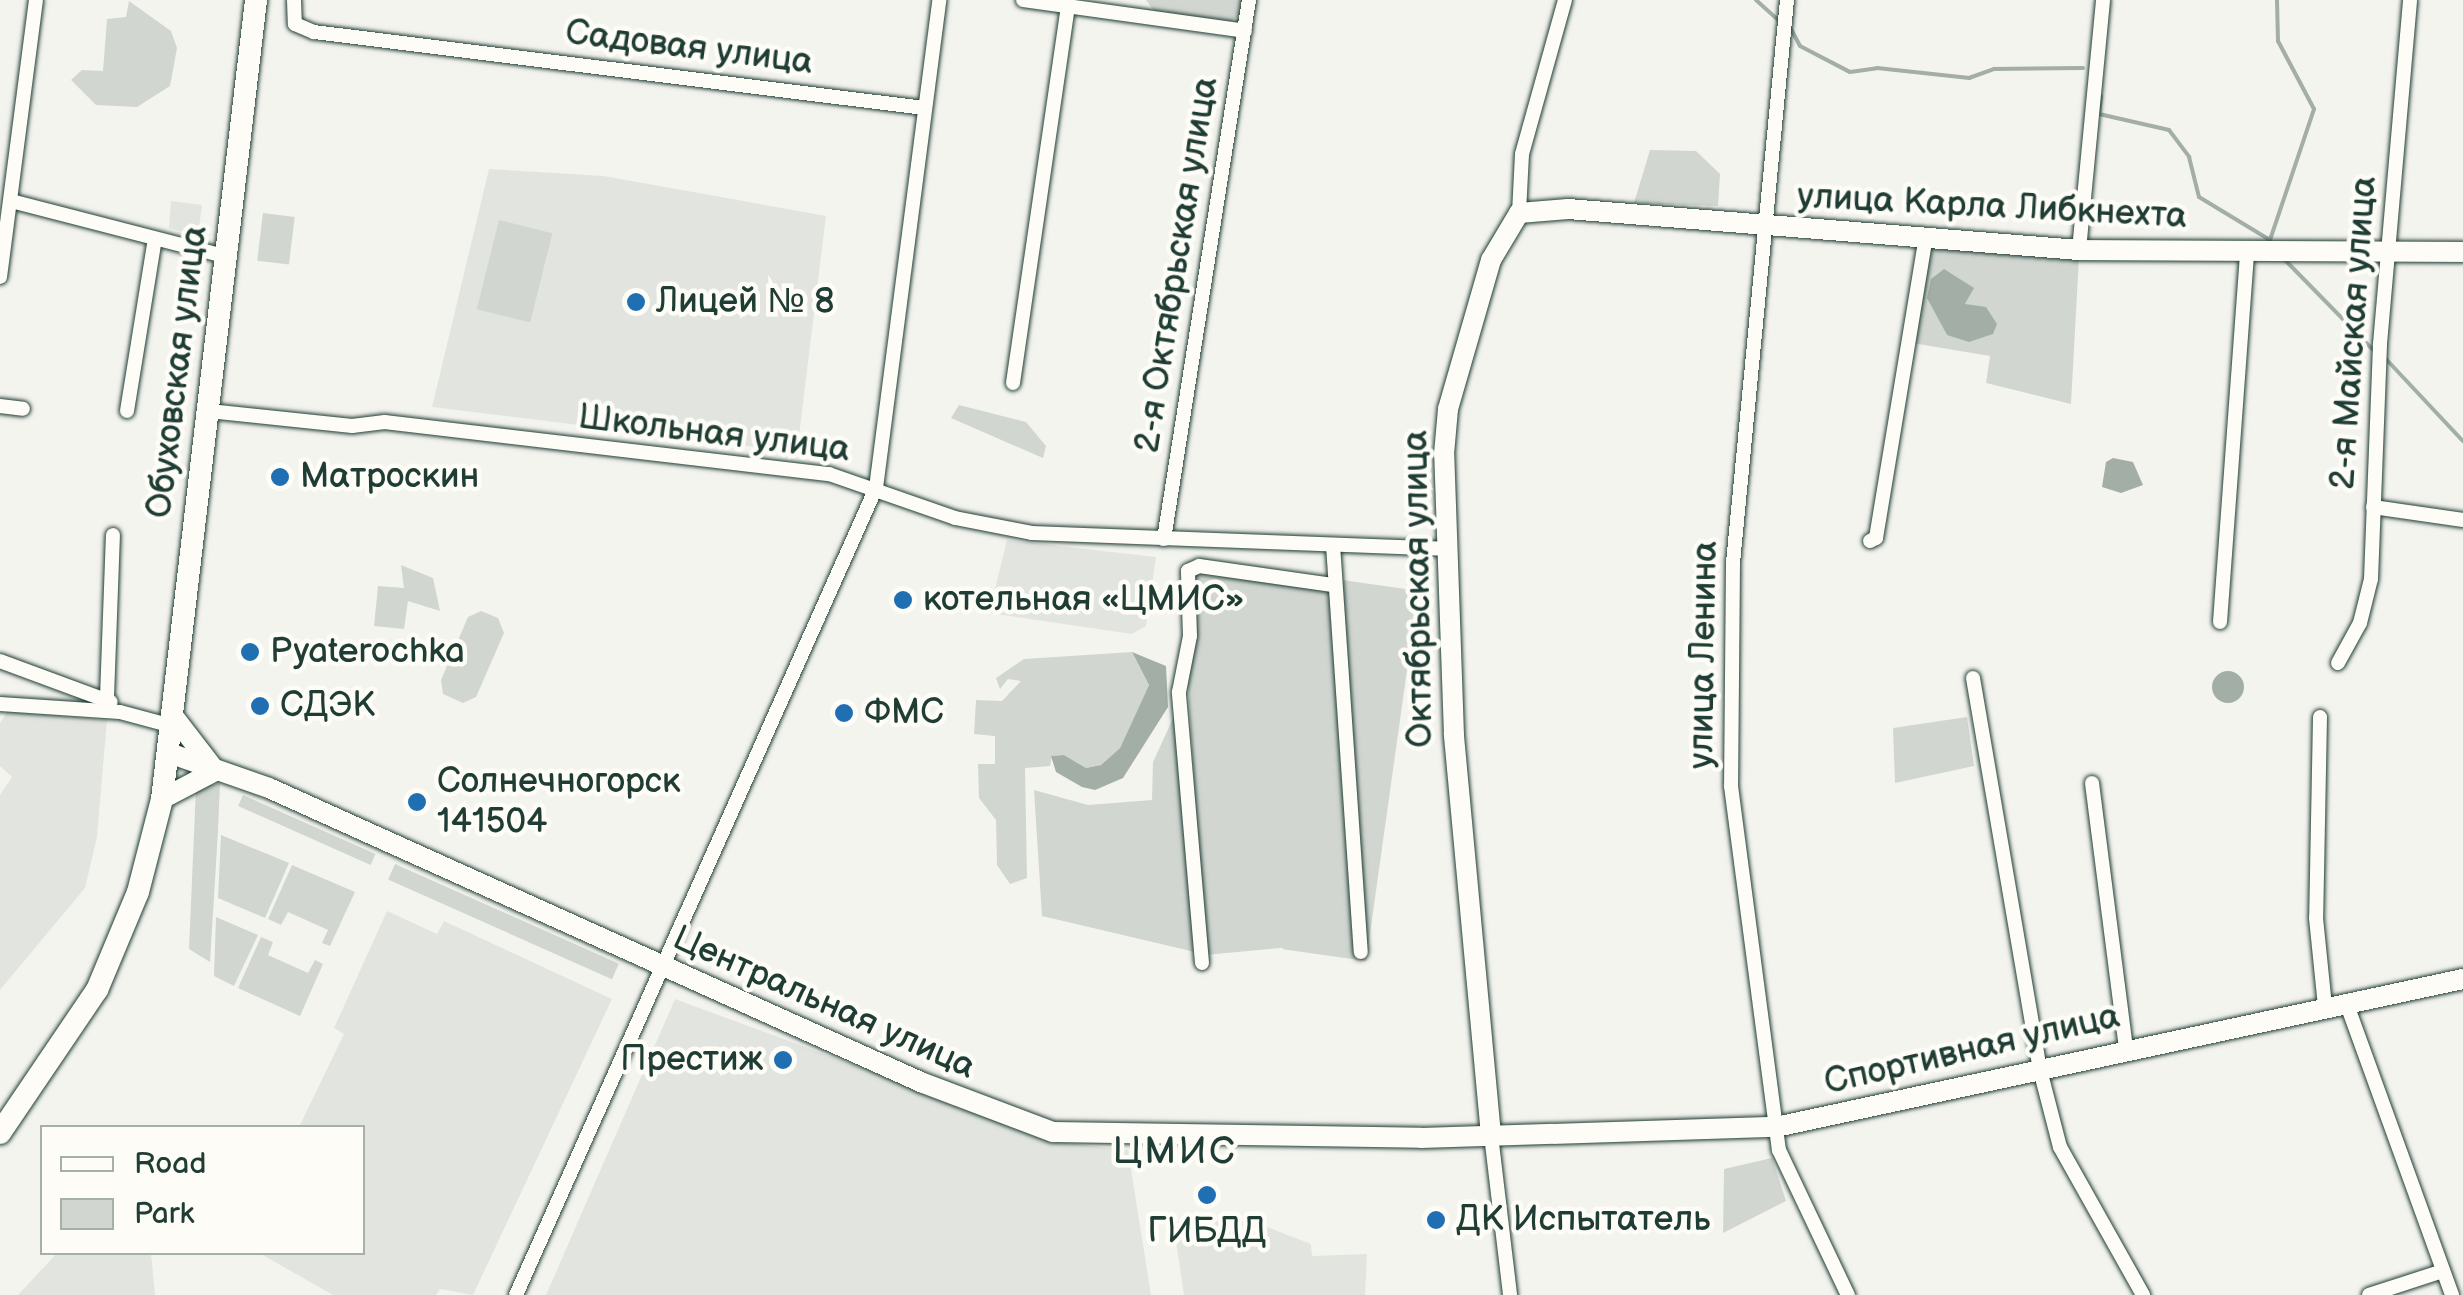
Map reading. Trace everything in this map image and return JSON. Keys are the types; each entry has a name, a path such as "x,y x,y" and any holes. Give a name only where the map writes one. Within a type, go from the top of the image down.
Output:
{"main road":[{"name":"Обуховская улица","path":"0,1133 97,990 138,892 162,799 256,0"}],"street":[{"path":"0,278 15,202 16,137 36,0"},
{"name":"Садовая улица","path":"294,0 294,24 314,32 924,108"},
{"path":"516,1295 665,970 876,488 939,0"},
{"path":"1023,0 1139,8 1245,30"},
{"name":"2-я Октябрьская улица","path":"1164,539 1249,0"},
{"name":"Октябрьская улица","path":"1491,1135 1460,810 1444,549 1448,408 1491,260 1519,213 1522,154 1564,0"},
{"name":"улица Ленина","path":"1786,0 1733,563 1730,730 1739,869 1776,1127 1788,1179 1848,1295"},
{"path":"2079,250 2103,0"},
{"name":"2-я Майская улица","path":"2338,663 2366,602 2410,0"},
{"path":"1014,383 1068,6"},
{"path":"15,202 228,257"},
{"name":"улица Карла Либкнехта","path":"1519,213 1568,209 2079,250 2247,252 2391,248 2463,252"},
{"path":"1870,541 1876,538 1926,238"},
{"path":"127,411 155,239"},
{"path":"2220,622 2247,252"},
{"path":"0,406 23,409"},
{"name":"Школьная улица","path":"209,410 352,426 385,422 830,474 1008,530 1444,549"},
{"path":"2373,508 2463,520"},
{"path":"106,697 113,535"},
{"path":"1334,545 1332,585 1361,952"},
{"path":"1202,963 1179,692 1190,636 1188,571 1199,566 1332,585"},
{"path":"0,661 106,697 120,712"},
{"path":"1973,678 2038,1066 2065,1160 2142,1295"},
{"path":"0,704 120,712 173,721 217,770 162,799"},
{"path":"2320,717 2316,918 2335,1004 2452,1295"},
{"name":"Центральная улица","path":"169,753 217,770 665,970 1039,1130 1491,1135"},
{"path":"2092,782 2126,1047"},
{"name":"Спортивная улица","path":"1491,1135 1776,1127 2126,1047 2463,979"},
{"path":"1491,1135 1510,1295"},
{"path":"2369,1295 2443,1271"}],"shaded area":[{"name":"Лицей № 8","path":"489,169 604,176 826,216 797,452 432,407"},
{"path":"171,201 202,205 198,236 169,228"},
{"path":"1944,269 1974,288 1965,304 1986,307 1997,324 1993,334 1969,342 1947,335 1927,298 1931,279"},
{"path":"2113,458 2133,462 2143,485 2121,493 2102,487 2106,462"},
{"path":"1007,540 1156,557 1146,626 1132,634 989,613"},
{"path":"1132,652 1166,666 1168,707 1123,778 1095,790 1082,787 1056,772 1051,756 1064,755 1086,768 1101,765 1120,748 1149,685"},
{"path":"2228,671 2239,676 2244,687 2239,698 2228,703 2217,698 2212,687 2217,676"},
{"path":"8,711 107,720 97,837 85,888 0,990 0,795 12,777 0,766 0,723"},
{"path":"387,911 437,934 444,921 612,999 473,1295 440,1289 436,1295 333,1295 263,1255 365,1255 365,1125 300,1125 344,1034 334,1028"},
{"name":"ЦМИС","path":"675,999 1065,1143 1128,1150 1151,1295 546,1295"},
{"path":"1173,1221 1251,1221 1311,1244 1312,1256 1367,1254 1365,1295 1184,1295"},
{"path":"55,1255 151,1255 155,1295 18,1295"}],"green space":[{"path":"1146,0 1242,0 1241,14 1230,22 1154,11"},
{"path":"129,1 171,31 177,48 170,86 137,107 96,105 71,80 82,70 103,71 107,19 126,17"},
{"path":"1650,150 1696,151 1720,174 1718,206 1634,203"},
{"path":"263,213 295,217 289,265 257,261"},
{"path":"499,220 552,233 530,323 477,309"},
{"path":"1930,245 2079,257 2071,404 1986,383 1990,356 1912,343","holes":["1973,288 1965,304 1975,308 1947,335 1934,308"]},
{"path":"959,405 1026,422 1046,446 1043,458 951,418"},
{"path":"401,565 433,578 440,611 408,601 404,629 374,626 378,586 404,588"},
{"path":"1193,572 1330,588 1355,941 1205,955 1188,685"},
{"path":"1335,579 1418,591 1366,961 1283,949"},
{"path":"481,611 498,618 504,633 476,697 463,703 443,694 441,680 468,617"},
{"path":"1132,652 1149,685 1120,748 1101,765 1086,768 1064,755 1052,756 1050,766 1025,768 1027,878 1010,884 997,865 996,820 979,798 978,764 995,764 995,736 974,734 976,700 1002,701 1021,681 1008,679 1000,689 996,678 1024,659"},
{"path":"1175,714 1195,952 1042,916 1034,790 1088,805 1152,800 1153,762"},
{"path":"1967,717 1974,766 1895,783 1893,728"},
{"path":"220,784 210,962 189,949 196,787"},
{"path":"243,795 375,854 371,865 238,806"},
{"path":"221,835 289,863 265,918 218,898"},
{"path":"395,864 619,964 612,979 388,880"},
{"path":"292,865 355,892 330,946 322,943 328,930 288,912 281,925 268,919"},
{"path":"216,917 258,935 234,986 214,976"},
{"path":"261,937 273,942 268,955 308,973 315,960 323,964 300,1016 238,988"},
{"path":"1772,1158 1786,1201 1723,1233 1724,1169"}],"waterway":[{"path":"1756,0 1779,21"},
{"path":"2101,96 2099,114 2169,130 2189,157 2199,197 2270,240 2314,109 2278,41 2277,0"},
{"path":"1791,29 1800,46 1850,72 1877,68 1969,78 1994,69 2083,68"},
{"path":"2285,260 2375,352"},
{"path":"2385,358 2463,441"}],"place":[{"name":"Лицей № 8","path":"636,302"},
{"name":"Матроскин","path":"280,477"},
{"name":"котельная «ЦМИС»","path":"903,600"},
{"name":"Pyaterochka","path":"250,652"},
{"name":"СДЭК","path":"260,706"},
{"name":"ФМС","path":"844,713"},
{"name":"Солнечногорск 141504","path":"417,802"},
{"name":"Престиж","path":"783,1060"},
{"name":"ГИБДД","path":"1207,1195"},
{"name":"ДК Испытатель","path":"1436,1220"}],"district":[{"name":"ЦМИС","path":"1175,1152"}]}
